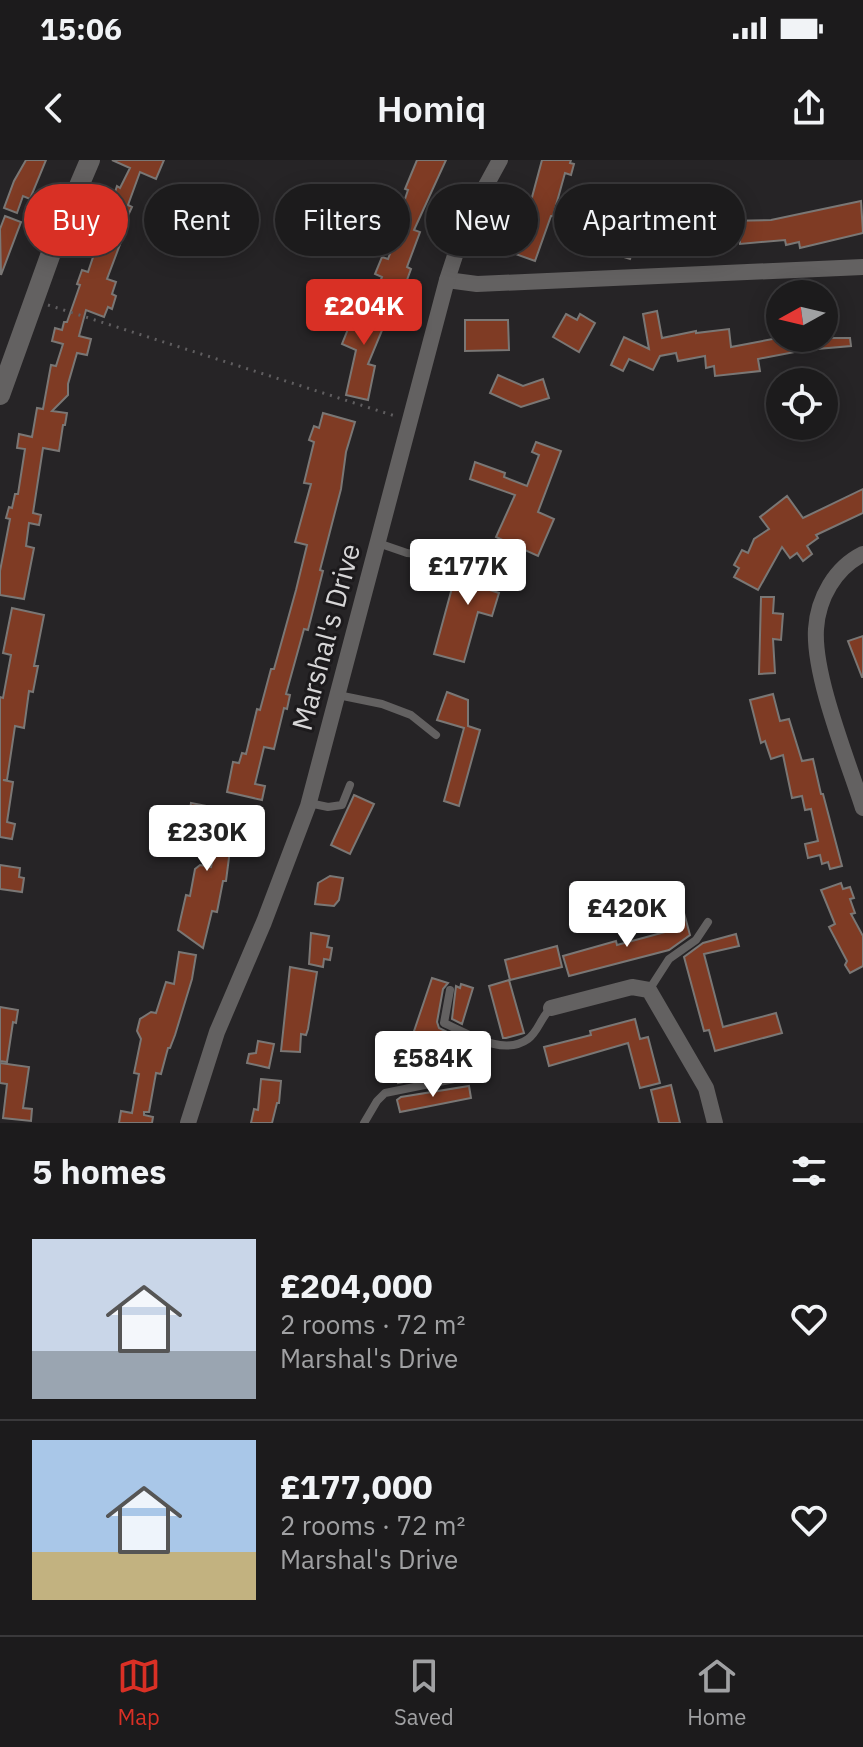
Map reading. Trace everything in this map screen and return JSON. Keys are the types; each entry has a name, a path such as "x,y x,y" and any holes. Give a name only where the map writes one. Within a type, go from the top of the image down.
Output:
{"street":[{"path":"0,395 33,300 90,160"},
{"name":"Marshal's Drive","path":"188,1123 217,1032 264,922 308,803 447,280 466,222 500,160"},
{"path":"447,280 477,284 863,267"},
{"path":"863,554 848,562 826,589 816,628 820,671 863,808"},
{"path":"551,1008 632,987 649,990 706,1088 715,1123"}],"lane":[{"path":"378,543 407,553 463,558"},
{"path":"337,695 382,704 411,715 436,735"},
{"path":"308,803 342,805 350,785"},
{"path":"649,990 669,959 696,940 708,922"},
{"path":"450,990 444,1023 495,1044 513,1045 527,1040 551,1008"},
{"path":"364,1123 385,1093 459,1078"}],"path":[{"path":"33,300 410,421"}],"building":[{"path":"26,160 46,160 36,184 24,184 24,196 17,213 4,208"},
{"path":"112,160 164,160 156,179 140,172 128,205 128,184 122,184 130,168"},
{"path":"417,160 446,160 435,184 426,184 426,204 414,230 420,232 407,267 411,269 404,288 401,287 398,292 379,284 382,277 375,274 382,257 410,256 410,184 407,184"},
{"path":"542,160 571,160 570,163 574,164 571,175 565,173 562,184 554,184 554,212 538,253 538,184 536,184"},
{"path":"861,201 863,233 800,248 799,242 786,245 785,240 745,244 745,221 771,220"},
{"path":"5,216 21,222 1,275 0,229"},
{"path":"93,256 116,256 107,279 116,282 112,294 116,296 112,309 108,307 104,317 86,310 79,336 91,339 87,355 77,353 68,395 52,411 67,413 59,451 43,448 33,513 41,515 39,525 29,523 26,546 34,548 24,599 0,595 0,571 10,519 6,518 15,494 18,494 25,449 17,448 19,434 32,437 37,408 43,409 51,365 56,366 63,344 52,341 55,328 62,330 64,322 67,322 82,270 88,272"},
{"path":"357,299 390,311 368,364 375,366 368,400 346,395 356,350 342,344 348,329 347,321 364,310"},
{"path":"657,311 662,338 696,331 729,329 731,347 766,340 766,352 795,352 758,359 760,371 715,376 714,366 706,368 705,356 678,361 676,353 660,356 653,370 629,359 623,371 611,365 624,337 649,349 643,314"},
{"path":"566,314 577,320 580,314 595,323 579,352 553,337"},
{"path":"465,320 508,320 509,350 465,351"},
{"path":"838,338 850,338 851,346 838,347"},
{"path":"498,375 523,386 543,379 549,398 521,407 490,393"},
{"path":"323,413 355,422 320,570 323,571 308,630 304,629 286,694 290,695 287,709 284,708 274,749 264,747 255,784 265,786 262,800 227,792 233,762 239,763 242,753 246,754 257,709 260,710 271,669 274,669 296,590 307,545 295,542 311,484 304,483 314,442 309,440 314,426 319,428"},
{"path":"536,442 561,451 538,512 554,519 538,556 496,537 515,495 470,479 475,462 505,473 504,477 527,486 539,455 532,452"},
{"path":"863,489 863,513 816,535 818,538 807,546 812,554 803,561 797,553 790,558 782,547 758,590 734,577 739,568 734,565 742,550 748,553 754,539 769,529 760,517 787,496 803,518"},
{"path":"483,541 501,547 487,589 499,593 492,616 478,612 464,662 434,654 452,588 462,591 464,583 469,584"},
{"path":"761,597 774,597 773,613 783,614 781,640 773,639 775,673 759,674"},
{"path":"12,608 44,615 34,666 38,666 33,692 29,691 24,728 15,726 7,780 3,780 13,782 7,822 15,824 12,839 0,837 0,697 3,698 11,655 3,653"},
{"path":"863,636 863,677 862,677 848,641"},
{"path":"447,692 468,700 468,726 480,730 459,806 444,801 464,728 437,720"},
{"path":"773,694 780,721 789,719 802,761 813,759 842,866 830,869 828,862 822,864 820,855 808,858 805,844 818,841 811,809 805,810 802,796 792,798 783,755 771,759 765,741 761,743 750,700"},
{"path":"354,795 374,804 350,854 331,845"},
{"path":"191,803 227,810 224,824 233,826 226,881 223,881 217,912 212,911 203,948 178,930 186,895 190,896 195,869 200,865 211,867 216,844 197,841 198,837 193,836 197,818 189,816"},
{"path":"0,865 20,868 19,877 24,878 22,892 0,889"},
{"path":"330,876 343,878 339,900 334,906 315,904 318,883"},
{"path":"841,883 843,889 850,887 855,913 851,914 863,936 863,966 850,973 829,927 835,924 821,890"},
{"path":"684,913 690,935 669,950 569,976 563,956 676,929 672,916"},
{"path":"311,933 329,936 327,947 332,948 330,960 324,959 323,967 309,964"},
{"path":"736,934 739,946 704,954 723,1027 776,1013 782,1033 715,1051 709,1030 704,1031 684,957 703,943"},
{"path":"557,946 562,967 510,980 505,960"},
{"path":"179,952 196,955 175,1035 161,1074 156,1073 149,1112 144,1112 144,1115 153,1117 152,1123 119,1123 121,1111 132,1113 139,1074 134,1073 141,1039 137,1031 140,1019 151,1012 156,1013 166,982 174,984"},
{"path":"290,967 317,972 308,1029 306,1035 301,1034 300,1052 281,1051"},
{"path":"432,978 448,983 443,989 437,1022 439,1028 449,1033 450,1040 439,1041 440,1047 411,1040"},
{"path":"509,980 524,1033 503,1038 489,986"},
{"path":"461,984 473,988 462,1024 452,1019 456,986 460,988"},
{"path":"0,1007 18,1010 16,1023 13,1022 7,1062 0,1061"},
{"path":"635,1019 640,1039 648,1037 660,1083 640,1088 628,1043 549,1066 544,1047"},
{"path":"258,1041 274,1044 269,1068 247,1063 249,1054 256,1053"},
{"path":"442,1059 445,1074 398,1083 395,1068"},
{"path":"0,1063 29,1067 23,1108 32,1109 31,1121 3,1118 7,1084 0,1083"},
{"path":"261,1079 281,1081 279,1103 272,1123 251,1123 254,1109 258,1110"},
{"path":"671,1085 680,1123 659,1123 651,1090"},
{"path":"469,1086 471,1098 400,1112 397,1100 401,1097"}]}
